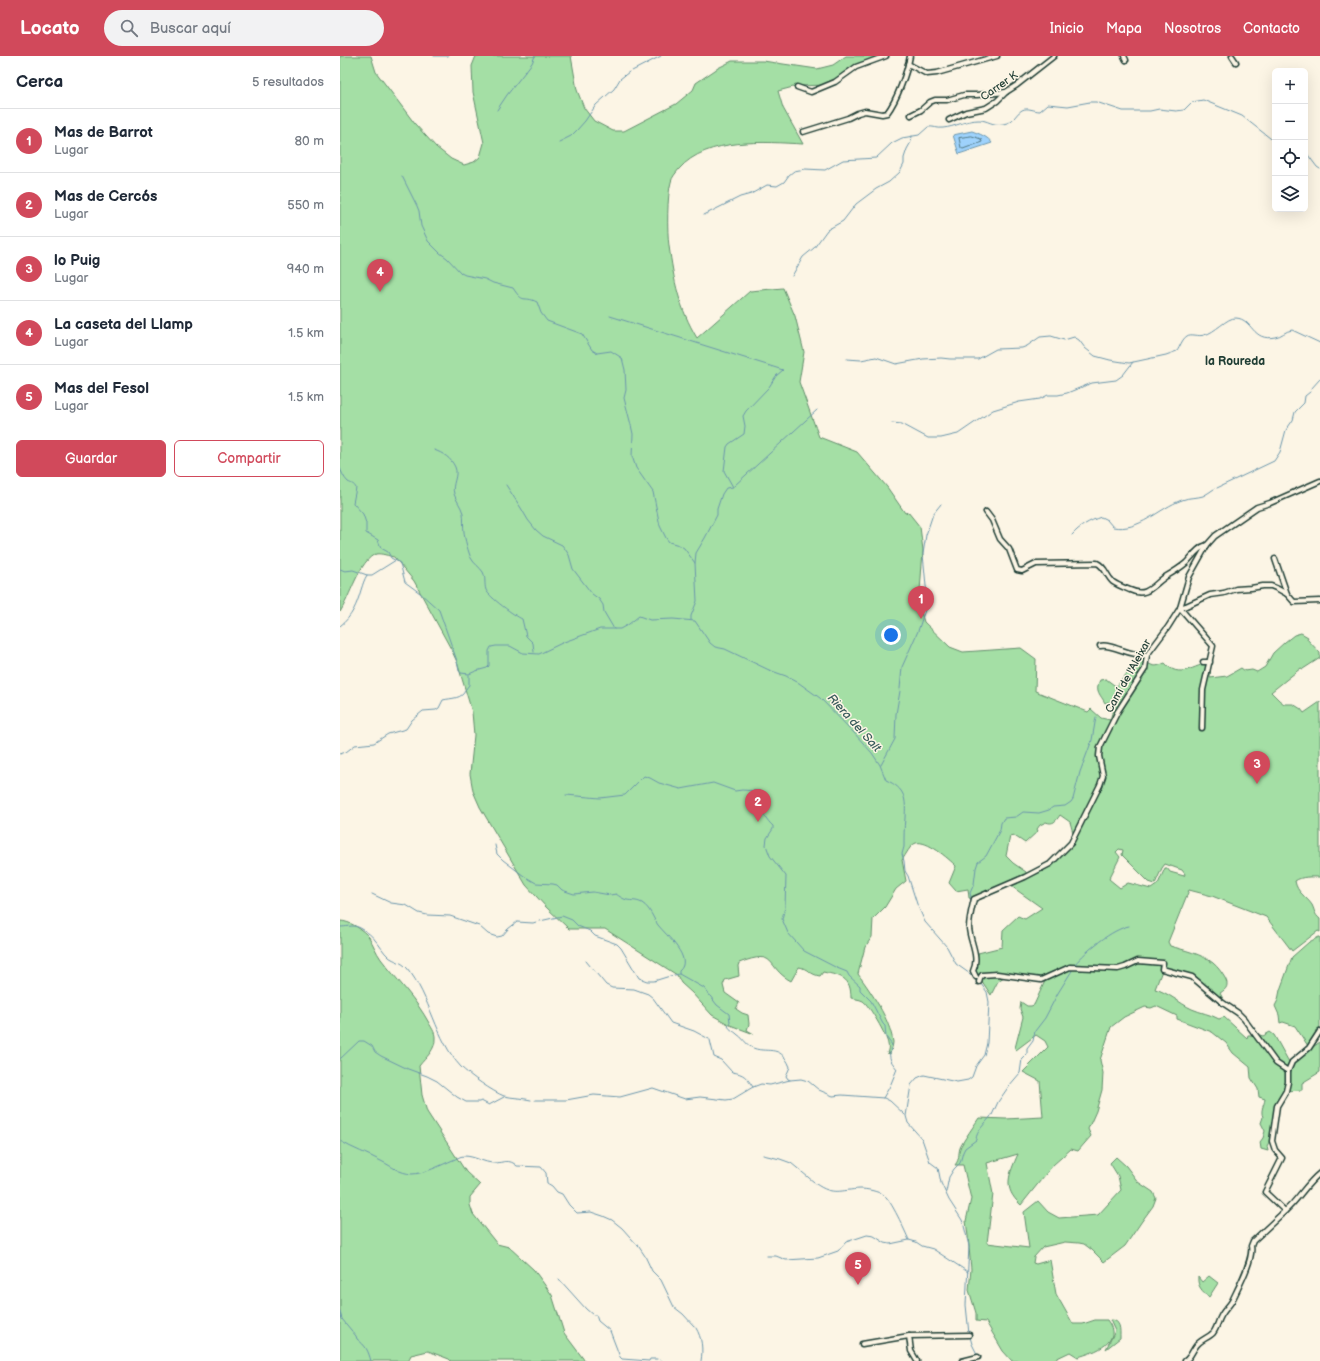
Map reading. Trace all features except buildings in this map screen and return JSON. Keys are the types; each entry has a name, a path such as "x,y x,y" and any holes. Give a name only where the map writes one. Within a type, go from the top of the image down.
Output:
{"street":[{"path":"797,87 811,92 836,82 856,67 886,56"},
{"path":"803,132 865,111 882,114 887,113 892,106 910,56"},
{"path":"908,64 927,74 937,73 998,56"},
{"name":"Carrer K","path":"949,120 966,112 986,108 1054,56"},
{"path":"1232,56 1236,62"},
{"path":"911,115 935,100 947,100 964,95 1006,92"},
{"path":"986,512 992,520 1000,539 1009,549 1016,568 1020,571 1036,564 1094,563 1104,567 1112,582 1131,591 1144,592 1151,589 1184,564 1202,546 1207,545 1215,536 1257,506 1270,504 1320,481"},
{"name":"Camí de l'Aleixar","path":"976,977 973,971 975,965 975,951 969,928 974,899 1026,877 1050,864 1071,843 1103,776 1099,756 1100,748 1118,711 1144,669 1147,655 1180,608 1189,577 1207,545"},
{"path":"1275,558 1287,594"},
{"path":"1202,728 1204,690 1214,646 1180,608 1210,595 1236,589 1271,586 1287,594 1294,602 1320,601"},
{"path":"1102,645 1140,656 1147,655"},
{"path":"1203,662 1210,662"},
{"path":"979,982 982,975 997,974 1041,980 1070,967 1118,969 1138,961 1163,963 1162,969 1192,977 1219,1000 1238,1013 1276,1063 1288,1071"},
{"path":"1285,1212 1265,1192 1282,1158 1275,1150 1272,1141 1277,1106 1286,1091 1288,1071 1292,1062 1308,1048 1320,1031"},
{"path":"1185,1361 1196,1346 1216,1328 1244,1274 1251,1256 1252,1251 1250,1246 1253,1241 1294,1204 1313,1179 1320,1173"},
{"path":"862,1344 909,1336 969,1335"},
{"path":"909,1336 911,1351 917,1361"},
{"path":"962,1361 978,1357"}],"green space":[{"path":"340,56 371,56 376,72 415,124 436,147 451,159 464,165 474,162 480,157 484,143 473,92 472,66 476,56 571,56 577,90 584,108 594,121 613,131 624,131 676,104 693,90 696,83 718,68 732,61 763,61 817,69 833,65 846,56 879,56 851,68 827,85 797,86 778,91 783,108 803,144 754,143 721,146 705,151 691,159 675,174 672,180 669,196 668,240 675,283 686,316 697,338 750,291 783,288 795,316 804,352 799,382 819,437 857,452 887,487 905,513 908,512 920,527 923,550 919,605 924,622 950,647 963,652 1021,648 1036,659 1035,691 1088,712 1091,709 1101,718 1110,720 1113,710 1111,704 1109,702 1105,703 1099,693 1098,684 1100,680 1106,679 1117,686 1132,667 1136,666 1140,656 1145,656 1145,662 1151,665 1157,666 1165,663 1170,668 1181,671 1211,662 1210,678 1227,676 1241,668 1245,671 1252,670 1257,672 1265,667 1273,653 1294,635 1301,633 1308,637 1307,639 1320,653 1320,658 1303,669 1301,668 1271,692 1284,704 1293,704 1304,713 1320,702 1320,877 1310,877 1295,881 1298,889 1310,902 1320,919 1320,932 1318,931 1292,951 1266,917 1212,896 1189,890 1168,942 1170,946 1198,955 1217,966 1227,983 1226,988 1220,993 1223,999 1221,1000 1192,979 1163,968 1155,989 1165,993 1187,1007 1219,1019 1224,1017 1247,1038 1248,1035 1263,1036 1270,1032 1274,1035 1289,1062 1294,1063 1320,1042 1320,1072 1302,1083 1302,1090 1285,1091 1276,1106 1271,1138 1267,1146 1268,1151 1261,1149 1260,1142 1265,1131 1261,1123 1265,1099 1259,1097 1258,1089 1251,1078 1250,1067 1233,1053 1226,1043 1212,1032 1177,1019 1177,1016 1156,1006 1151,1008 1145,1007 1124,1017 1111,1027 1100,1060 1103,1073 1102,1090 1096,1111 1088,1129 1091,1136 1078,1151 1071,1149 1053,1165 1021,1205 1011,1193 1009,1187 1010,1175 1018,1154 987,1163 993,1194 987,1243 1029,1248 1024,1212 1038,1201 1048,1212 1059,1218 1098,1215 1121,1190 1118,1176 1110,1163 1116,1157 1126,1166 1138,1182 1153,1192 1156,1198 1153,1206 1125,1246 1104,1262 1084,1244 1065,1242 1043,1247 1034,1257 1033,1263 1036,1264 1050,1260 1056,1294 1073,1324 1083,1324 1095,1320 1107,1320 1112,1334 1110,1340 1099,1349 1078,1357 1070,1352 1051,1361 1012,1361 1003,1351 986,1322 976,1321 976,1313 969,1290 971,1269 966,1221 971,1199 963,1165 955,1165 958,1161 961,1146 979,1118 1006,1119 1043,1117 1040,1081 1023,1072 1048,1047 1045,1041 1036,1035 1016,1050 1015,1048 1023,1017 1020,1009 1021,1002 1027,1006 1034,1005 1045,981 1004,977 998,981 991,995 976,972 978,953 1002,947 1003,930 1018,916 1025,919 1042,908 1011,886 1051,865 1075,840 1070,822 1060,815 1054,822 1046,822 1040,825 1037,829 1038,831 1025,843 1013,835 1010,836 1006,856 1026,872 1026,874 1011,883 973,899 969,898 968,889 956,891 949,883 956,866 937,850 921,843 916,843 910,848 902,860 906,881 896,889 885,907 873,919 872,937 865,947 858,974 869,989 888,1024 893,1042 890,1054 887,1053 887,1040 873,1014 863,1001 851,998 851,991 844,979 840,976 823,972 820,976 799,967 791,981 783,976 766,958 751,959 739,963 739,976 725,980 723,985 725,993 739,1003 736,1009 748,1015 749,1024 747,1030 754,1034 730,1025 712,1015 681,983 677,975 605,929 569,929 526,885 480,807 473,791 470,774 474,735 472,712 457,662 414,581 394,557 376,554 370,557 355,580 340,612","holes":["1119,849 1123,850 1122,855 1149,882 1155,884 1165,864 1182,870 1185,874 1184,876 1170,872 1167,868 1165,868 1158,884 1151,889 1128,883 1120,888 1109,879 1120,857 1116,852"]},
{"path":"340,921 356,926 369,937 381,959 424,1014 434,1031 434,1046 419,1066 422,1095 427,1112 466,1172 480,1185 470,1197 470,1205 473,1214 497,1244 509,1247 534,1270 552,1295 564,1333 585,1361 451,1361 428,1351 411,1355 408,1361 340,1361"},
{"path":"1319,937 1320,1028 1315,1031 1317,1034 1308,1046 1295,1026 1283,1022 1280,1023 1279,1015 1275,1006 1292,957 1309,942"},
{"path":"1209,1276 1218,1283 1209,1297 1200,1288 1198,1277 1202,1282"},
{"path":"1110,1320 1114,1320 1118,1323 1120,1328 1120,1338 1106,1349 1115,1331"}],"water":[{"path":"972,131 986,137 992,143 959,154 953,135"}],"waterway":[{"path":"434,56 448,56"},
{"path":"497,110 532,63 535,56"},
{"path":"632,71 661,56"},
{"path":"559,142 571,136 585,121 596,105 614,89 620,79 629,72"},
{"path":"704,215 740,197 751,194 767,185 777,186 784,182 794,171 805,169 825,170 843,160 876,158 892,143 902,138 919,135 928,127 943,128 979,120 1003,124 1010,122 1024,109 1040,111 1048,104 1068,106 1096,102 1123,111 1150,111 1159,109 1176,111 1184,110 1192,102 1203,100 1242,116 1272,140"},
{"path":"792,276 803,257 814,248 827,230 843,221 856,204 876,189 889,182 900,172 904,164 904,158 912,136"},
{"path":"1308,155 1320,169"},
{"path":"402,176 417,206 421,226 428,241 461,273 513,288 522,298 537,302 541,313 547,321 582,334 592,350 597,353 611,351 622,358 625,370 626,390 624,398 633,434 632,456 636,468 653,492 660,526 666,538 669,542 684,548 695,563 697,601 691,616 691,620"},
{"path":"610,316 783,370 746,411 743,416 745,426 744,434 727,447 724,471 733,487 726,488 722,494 717,509 717,515 696,553 695,563"},
{"path":"847,359 861,360 876,357 896,364 923,359 978,359 996,349 1022,348 1040,337 1051,336 1064,340 1074,337 1095,356 1129,363 1166,355 1177,351 1185,337 1191,335 1208,334 1232,318 1242,319 1257,333 1267,338 1280,336 1287,331 1292,330 1320,343"},
{"path":"892,423 902,424 928,438 941,438 958,434 993,410 1019,402 1040,399 1048,395 1067,393 1092,383 1116,380 1123,375 1133,362"},
{"path":"1311,389 1320,379"},
{"path":"1217,488 1274,461 1280,452 1286,430 1293,420 1295,412 1304,403 1305,396 1310,392"},
{"path":"734,486 817,410"},
{"path":"434,450 446,456 455,467 456,474 453,490 463,513 464,530 468,549 471,558 483,572 486,590 508,610 522,619 526,636 533,643 534,652"},
{"path":"340,467 345,479 356,488 353,503 363,514 366,523 366,533 378,540 381,548 388,552 391,558 400,563 405,582 439,610 457,661 459,671 461,673 469,674 487,668 489,666 489,651 491,647 510,646 523,653 539,654 564,642 600,629 620,629 639,616 650,620 673,619 695,621 710,643 715,647 725,649 769,670 786,676 820,698 872,753 880,765 886,780 893,783 901,791 905,800 904,847 902,854 905,871 917,904 925,922 947,947 956,964 973,976"},
{"path":"506,485 536,530 543,536 562,545 569,555 573,569 592,594 599,599 603,605 604,612 614,629"},
{"path":"1072,535 1085,524 1101,517 1107,520 1113,527 1122,528 1132,526 1173,504 1185,499 1203,496 1214,489"},
{"path":"900,689 902,667 918,631 927,604 928,595 923,554 926,535 933,514 941,504"},
{"path":"340,569 345,571 353,570 367,575 372,575 396,560"},
{"path":"340,626 348,619 354,610 367,575"},
{"path":"340,754 346,752 355,745 374,743 388,734 406,729 412,720 423,711 436,710 439,708 443,700 459,697 464,693 469,685 469,675"},
{"path":"881,765 895,739 896,714 900,691"},
{"path":"970,907 970,893 974,884 978,862 986,856 1000,830 1001,823 1004,818 1016,817 1023,812 1039,813 1053,807 1065,806 1073,799 1080,772 1092,740 1096,717"},
{"path":"566,795 600,798 625,795 644,776 659,783 681,789 713,783 735,791 760,791 759,804 765,816 773,826 773,829 767,838 766,845 770,856 786,876 785,907 782,919 788,933 804,951 847,972 849,976 860,986 860,990 871,1001 885,1026 886,1037 892,1045 890,1058 897,1069 883,1098"},
{"path":"495,845 497,854 503,860 536,883 557,885 562,890 574,894 593,892 610,895 616,894 626,900 638,901 645,905 658,925 677,947 681,954 683,966 679,971 679,974 704,988 717,1005 729,1014 730,1022 728,1026 749,1046 782,1054 790,1067 786,1076 788,1079 801,1079 808,1081 819,1090 833,1096 842,1095 884,1098 890,1101 905,1115"},
{"path":"372,894 391,903 406,905 419,913 427,915 450,916 479,926 488,934 497,937 502,936 517,922 536,922"},
{"path":"540,921 562,916 572,920 578,926 590,931 595,936 617,944 639,978 647,981 654,981 679,974"},
{"path":"340,927 354,926 367,932 389,957 403,964 407,968 422,992 445,1044 461,1067 481,1083 499,1094 507,1097 531,1100"},
{"path":"1075,964 1107,936 1115,931 1129,926"},
{"path":"586,961 606,985 612,988 634,989 648,994 653,998 671,1023 694,1031 709,1039"},
{"path":"992,1115 998,1102 1020,1073 1022,1059 1027,1054 1027,1049 1033,1041 1035,1031 1045,1018 1073,969"},
{"name":"Riera del Salt","path":"969,1334 966,1305 969,1246 964,1226 941,1183 938,1168 930,1162 922,1139 908,1123 906,1116 911,1085 917,1078 924,1075 957,1082 968,1080 972,1077 976,1066 984,1055 987,1043 989,1002 987,992 981,984"},
{"path":"710,1040 714,1057 721,1060 732,1072 745,1076 753,1087"},
{"path":"340,1059 359,1041 364,1041 372,1046 375,1052 381,1056 437,1081 457,1097 466,1102 481,1101 489,1105 504,1097"},
{"path":"535,1100 566,1100 594,1095 620,1097 653,1088 685,1099 700,1097 726,1100 733,1099 761,1084 770,1085 790,1080"},
{"path":"946,1192 949,1177 960,1163 965,1148 976,1140 979,1130 991,1116"},
{"path":"340,1141 400,1171 412,1174 427,1171 464,1156 490,1163 511,1162 517,1166 541,1167 546,1173 547,1183 557,1192 562,1194 569,1205 577,1213 591,1212 612,1220 622,1228 639,1247 652,1271 661,1280 674,1307 694,1326"},
{"path":"763,1155 791,1163 814,1182"},
{"path":"816,1184 822,1188 832,1191 863,1189 875,1191 884,1195 894,1209 909,1240"},
{"path":"767,1256 776,1256 786,1260 818,1258 838,1251 846,1242 867,1235 874,1236 885,1243 890,1244 909,1240 916,1242 922,1246 933,1249 968,1272"},
{"path":"559,1279 593,1315"},
{"path":"340,1312 342,1319 366,1348 371,1361"},
{"path":"594,1315 596,1315 598,1321 610,1331 622,1359 649,1361 650,1359 657,1359"},
{"path":"696,1328 702,1344 701,1361"},
{"path":"970,1337 978,1356"}],"place":[{"name":"La caseta del Llamp","path":"380,292"},
{"name":"Mas de Barrot","path":"921,619"},
{"name":"lo Puig","path":"1257,784"},
{"name":"Mas de Cercós","path":"758,822"},
{"name":"Mas del Fesol","path":"858,1285"}],"district":[{"name":"la Roureda","path":"1235,361"}]}
